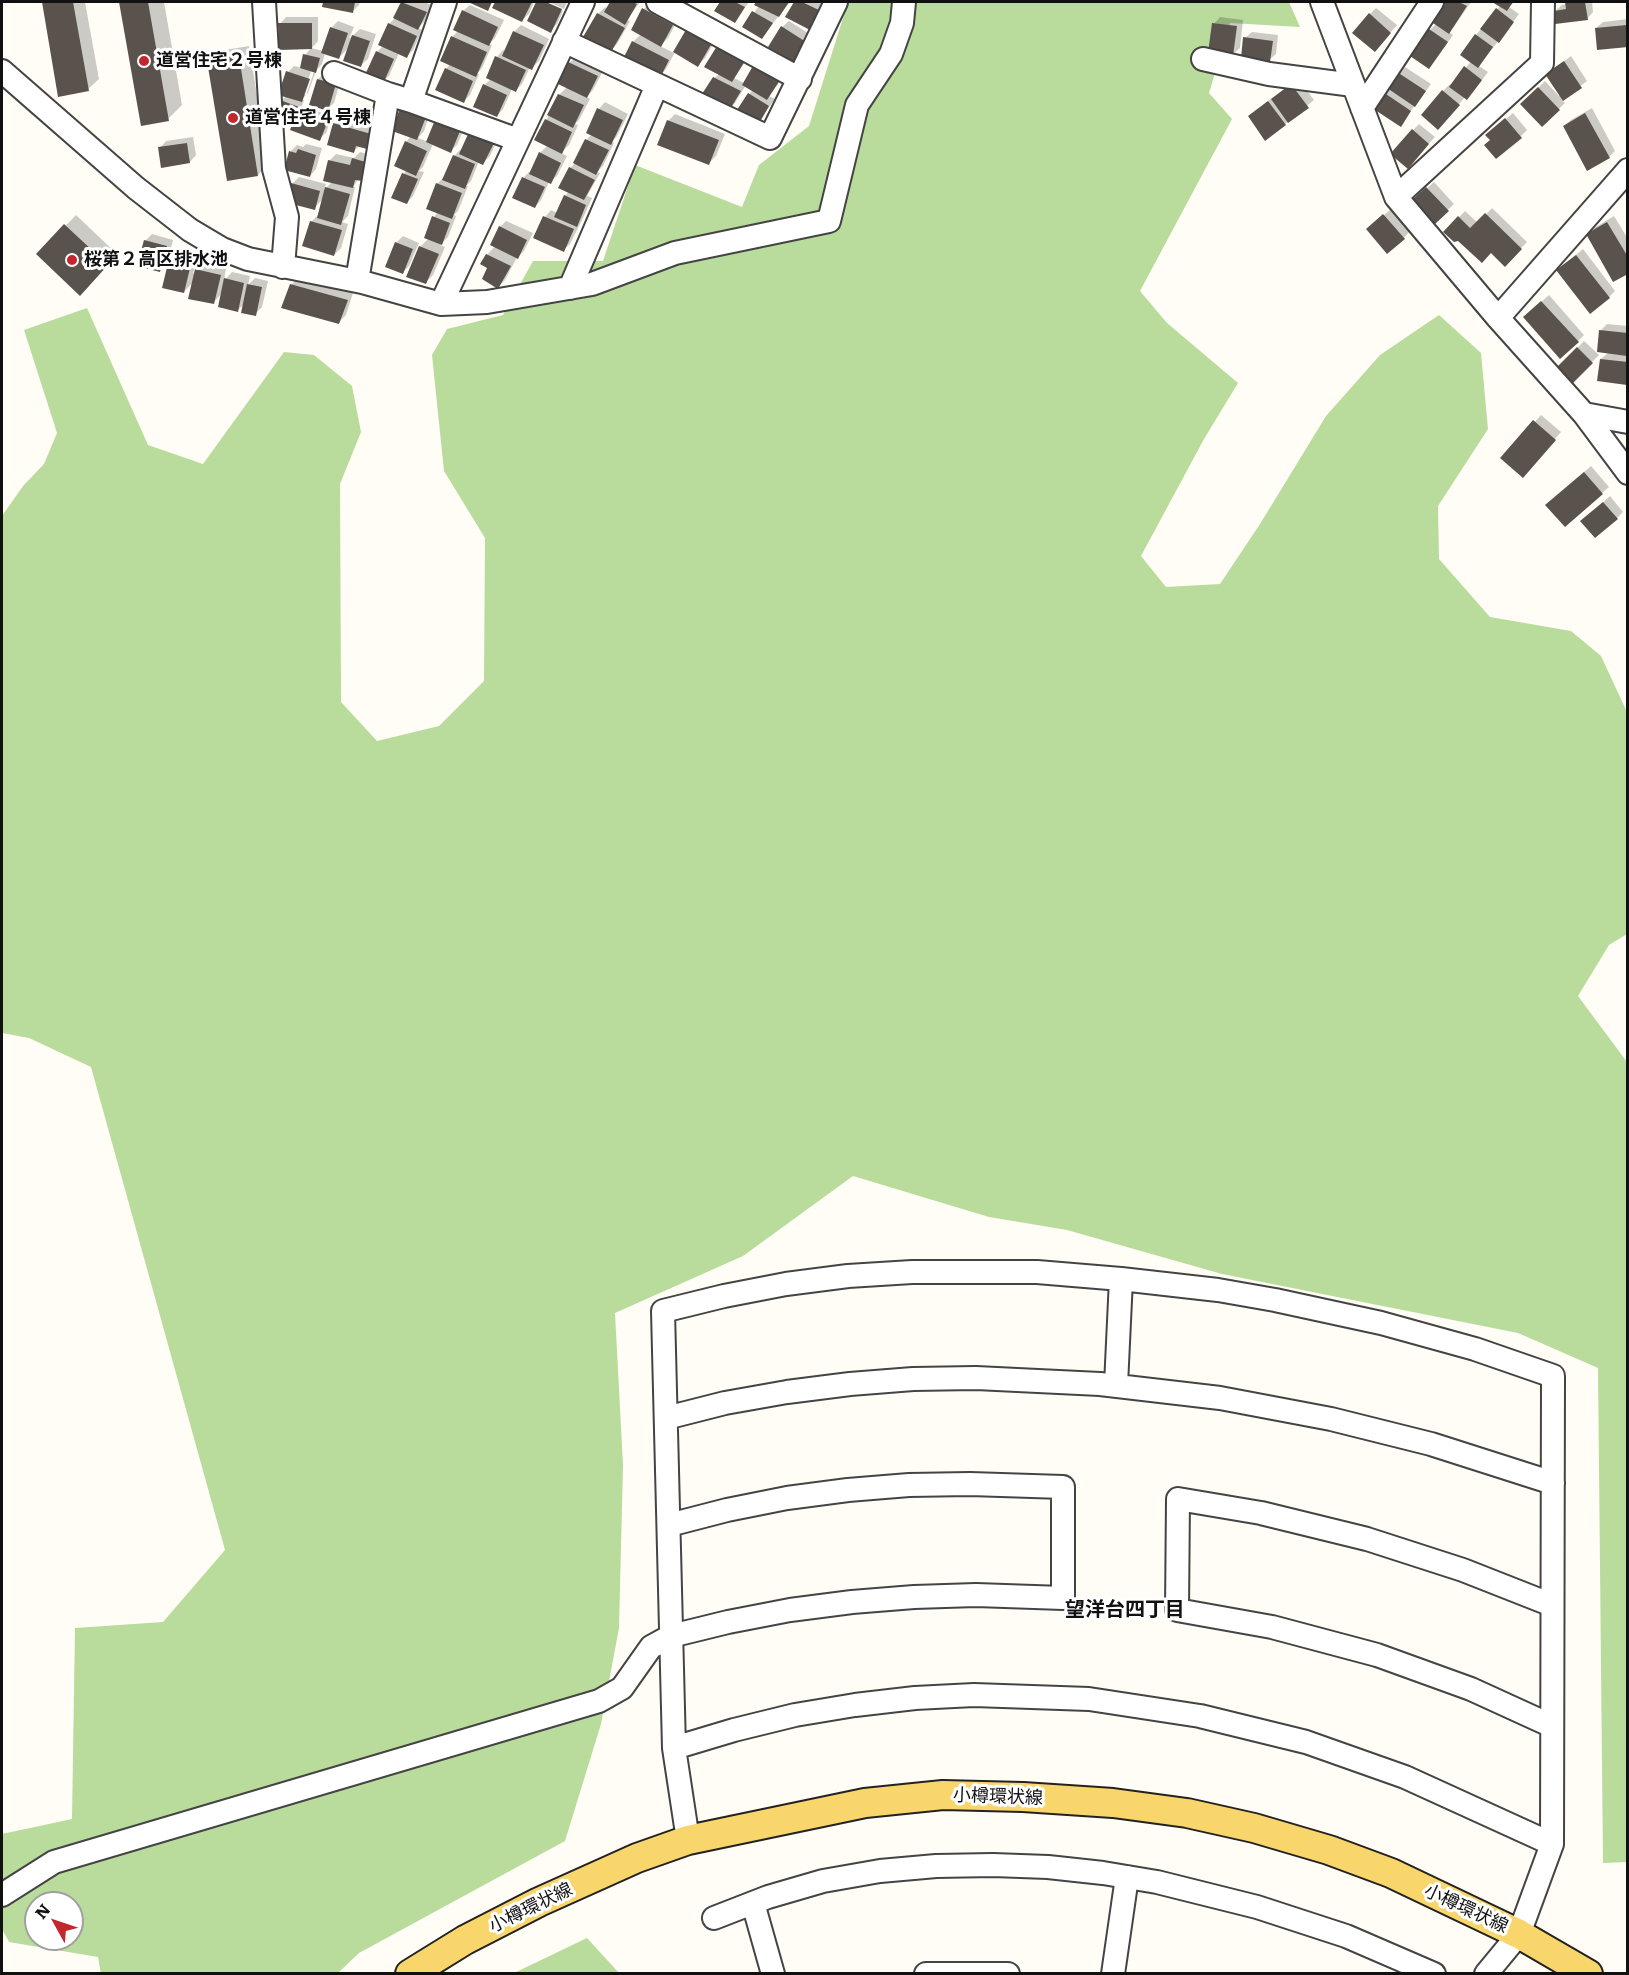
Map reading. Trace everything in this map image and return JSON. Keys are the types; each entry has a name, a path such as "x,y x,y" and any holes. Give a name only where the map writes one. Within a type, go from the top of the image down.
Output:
{"main road":[{"name":"小樽環状線","path":"410,1974 465,1940 539,1902 637,1858 688,1840 865,1803 943,1795 1113,1803 1187,1813 1254,1828 1329,1850 1391,1874 1519,1934 1588,1974"}],"street":[{"path":"264,2 274,169 287,217 283,267"},
{"path":"411,101 445,2"},
{"path":"658,2 800,79"},
{"path":"564,41 770,138 835,2"},
{"path":"2,71 136,188 190,230 222,249 239,256 357,281 441,304 487,302 592,284 675,253 828,221 857,105 891,54 903,23 904,2"},
{"path":"1322,2 1396,197 1498,318 1584,414 1628,473"},
{"path":"1362,108 1432,2"},
{"path":"1396,197 1542,63 1544,2"},
{"path":"441,304 564,41 579,3"},
{"path":"1203,59 1269,74 1353,86"},
{"path":"334,74 518,140"},
{"path":"570,288 657,85"},
{"path":"357,281 388,94"},
{"path":"1498,318 1628,170"},
{"path":"1584,414 1628,422"},
{"path":"688,1840 674,1749 663,1311 786,1284 848,1276 912,1272 1037,1272 1121,1278 1218,1290 1330,1311 1430,1336 1553,1376 1552,1844 1519,1934 1486,1974"},
{"path":"1116,1385 1121,1278"},
{"path":"666,1418 746,1399 850,1384 913,1379 976,1378 1116,1385 1220,1398 1331,1419 1431,1444 1553,1483"},
{"path":"2,1895 54,1862 599,1701 622,1688 651,1647 671,1636 790,1610 852,1602 976,1595 1063,1598 1063,1487 909,1485 767,1502 669,1525"},
{"path":"1552,1605 1463,1570 1367,1539 1261,1513 1178,1499 1177,1610 1272,1627 1377,1655 1472,1689 1552,1726"},
{"path":"674,1749 734,1730 795,1715 855,1705 915,1698 974,1695 1089,1699 1200,1716 1306,1742 1414,1781 1552,1844"},
{"path":"714,1918 823,1881 880,1871 936,1866 1048,1867 1127,1878 1208,1894 1276,1912 1355,1940 1434,1974"},
{"path":"1113,1974 1127,1878"},
{"path":"753,1903 773,1974"},
{"path":"926,1974 982,1972 1008,1974"}],"green space":[{"path":"848,2 1289,2 1300,27 1230,23 1209,93 1232,119 1140,291 1167,323 1238,383 1204,439 1141,556 1166,587 1220,584 1260,524 1326,416 1380,355 1439,315 1481,353 1488,429 1438,506 1439,559 1490,617 1571,631 1601,656 1627,712 1627,934 1609,945 1578,996 1627,1062 1627,1862 1603,1863 1598,1368 1518,1333 1222,1274 1067,1230 989,1217 853,1176 743,1256 615,1313 623,1465 619,1628 601,1724 565,1841 359,1953 338,1973 101,1974 98,1957 62,1951 84,1951 84,1891 24,1891 24,1945 9,1942 2,1929 2,1834 72,1819 75,1628 163,1622 225,1550 91,1067 29,1038 2,1033 2,516 23,486 44,464 57,433 24,330 87,308 148,445 203,464 284,352 314,355 352,386 361,432 340,484 341,702 377,741 439,726 484,681 485,538 444,471 432,355 447,329 503,315 533,261 603,261 635,165 742,207 759,165 809,126"},
{"path":"587,1938 619,1973 514,1973"}],"building":[{"path":"42,2 73,2 89,91 58,97"},
{"name":"道営住宅２号棟","path":"119,2 148,2 169,121 141,126"},
{"path":"323,2 355,2 353,13 322,7"},
{"path":"401,2 427,12 418,30 393,18"},
{"path":"468,2 492,2 488,11"},
{"path":"495,2 532,2 522,22 492,8"},
{"path":"536,2 546,2 562,9 551,33 527,21"},
{"path":"610,2 637,4 625,25 604,12"},
{"path":"720,2 735,2 745,7 735,23 714,11"},
{"path":"756,2 789,2 779,17 754,5"},
{"path":"794,2 802,2 821,11 810,30 785,17"},
{"path":"1443,2 1459,2 1467,6 1449,34 1430,21"},
{"path":"1492,2 1513,2 1507,11"},
{"path":"1565,2 1585,2 1588,20 1555,24 1554,11 1566,9"},
{"path":"642,8 673,25 661,47 631,30"},
{"path":"1496,8 1514,22 1499,43 1480,29"},
{"path":"462,10 498,27 489,46 453,30"},
{"path":"752,11 773,23 762,39 742,27"},
{"path":"597,13 625,28 611,52 583,37"},
{"path":"1369,13 1391,33 1375,52 1352,33"},
{"path":"278,23 312,23 312,49 279,50"},
{"path":"388,23 417,36 407,58 378,45"},
{"path":"1212,23 1237,26 1233,56 1208,53"},
{"path":"1627,25 1628,47 1597,50 1595,28"},
{"path":"781,26 806,42 793,63 768,47"},
{"path":"330,27 348,33 339,59 321,53"},
{"path":"687,28 712,43 698,67 673,52"},
{"path":"1429,29 1448,42 1429,69 1410,56"},
{"path":"513,31 544,45 532,70 502,56"},
{"path":"1475,34 1493,47 1478,68 1460,55"},
{"path":"352,35 370,41 361,67 343,61"},
{"path":"451,36 487,52 476,77 440,61"},
{"path":"1243,37 1273,41 1270,62 1241,58"},
{"path":"632,41 669,60 660,78 623,59"},
{"path":"717,46 745,61 732,82 704,67"},
{"path":"376,51 394,59 383,84 364,77"},
{"path":"303,54 320,58 316,73 300,68"},
{"name":"道営住宅４号棟","path":"239,56 258,176 227,181 207,61"},
{"path":"495,56 526,70 516,92 486,78"},
{"path":"1564,61 1582,88 1563,101 1545,74"},
{"path":"568,62 598,76 587,98 558,84"},
{"path":"754,64 780,80 767,100 742,85"},
{"path":"1464,66 1482,80 1467,100 1449,87"},
{"path":"445,68 473,81 464,103 435,90"},
{"path":"286,71 310,79 302,102 278,95"},
{"path":"1397,72 1426,91 1415,107 1387,88"},
{"path":"713,77 741,91 729,111 700,97"},
{"path":"317,79 336,84 328,111 309,105"},
{"path":"483,84 507,95 497,117 473,107"},
{"path":"1291,84 1309,108 1288,123 1271,99"},
{"path":"1538,87 1560,110 1542,127 1520,104"},
{"path":"1442,90 1460,105 1438,130 1421,115"},
{"path":"1383,92 1411,111 1401,127 1372,108"},
{"path":"748,93 769,106 757,127 735,113"},
{"path":"558,94 584,105 573,128 547,115"},
{"path":"280,100 299,107 297,112 327,123 320,141 290,130 294,119 275,112"},
{"path":"1268,101 1286,125 1265,141 1248,116"},
{"path":"400,108 426,117 417,140 392,131"},
{"path":"597,108 623,120 611,145 586,133"},
{"path":"1585,113 1610,158 1587,171 1563,126"},
{"path":"1505,118 1522,138 1496,159 1484,145 1490,140 1485,135"},
{"path":"545,119 572,132 562,154 534,140"},
{"path":"435,120 460,131 451,153 426,142"},
{"path":"667,120 719,140 709,165 657,145"},
{"path":"333,123 371,134 367,149 356,146 354,153 327,145"},
{"path":"1412,129 1429,144 1408,169 1390,154"},
{"path":"469,132 494,143 483,165 459,154"},
{"path":"585,139 609,150 596,175 573,163"},
{"path":"405,141 427,151 416,176 394,166"},
{"path":"187,143 190,163 161,168 158,147"},
{"path":"298,149 316,155 310,177 284,170 289,151 296,153"},
{"path":"539,152 561,163 551,184 529,174"},
{"path":"453,155 475,164 465,189 442,180"},
{"path":"352,158 369,163 363,181 355,180 353,188 323,181 328,160 350,165"},
{"path":"569,167 595,180 584,200 558,188"},
{"path":"402,173 418,179 407,204 391,198"},
{"path":"522,177 545,187 535,208 512,198"},
{"path":"291,183 320,191 315,210 292,204 294,196 288,194"},
{"path":"436,183 462,193 452,219 426,209"},
{"path":"325,187 350,194 341,225 317,218"},
{"path":"1426,187 1449,211 1435,224 1412,200"},
{"path":"564,195 586,205 577,227 554,217"},
{"path":"1485,213 1522,249 1505,267 1491,253 1482,263 1458,241 1454,242 1443,232 1458,216 1470,228"},
{"path":"1383,214 1405,239 1387,254 1366,229"},
{"path":"432,216 450,223 442,245 424,238"},
{"path":"543,216 574,229 564,252 533,238"},
{"path":"310,221 342,230 334,256 302,246"},
{"path":"1607,222 1628,257 1628,274 1613,282 1586,234"},
{"name":"桜第２高区排水池","path":"64,224 108,265 80,296 36,254"},
{"path":"499,226 527,240 518,259 490,245"},
{"path":"144,240 167,246 160,272 137,266"},
{"path":"395,242 413,249 403,274 385,267"},
{"path":"419,246 439,254 426,284 406,277"},
{"path":"486,254 511,266 498,289 482,279 487,268 480,264"},
{"path":"1576,255 1610,298 1590,314 1556,270"},
{"path":"169,259 191,264 184,293 162,288"},
{"path":"195,269 221,275 214,304 188,299"},
{"path":"224,278 244,283 238,312 218,307"},
{"path":"247,284 262,287 256,316 241,313"},
{"path":"290,284 348,300 339,324 281,308"},
{"path":"1541,301 1579,342 1560,359 1523,317"},
{"path":"1599,330 1628,333 1627,356 1597,352"},
{"path":"1577,347 1593,363 1572,384 1556,368"},
{"path":"1600,359 1628,362 1627,385 1597,381"},
{"path":"1533,420 1556,440 1523,478 1500,458"},
{"path":"1584,472 1603,494 1565,527 1545,505"},
{"path":"1603,502 1618,519 1595,538 1580,521"}],"place":[{"name":"道営住宅２号棟","path":"144,61"},
{"name":"道営住宅４号棟","path":"233,118"},
{"name":"桜第２高区排水池","path":"72,260"}],"district":[{"name":"望洋台四丁目","path":"1125,1610"}]}
